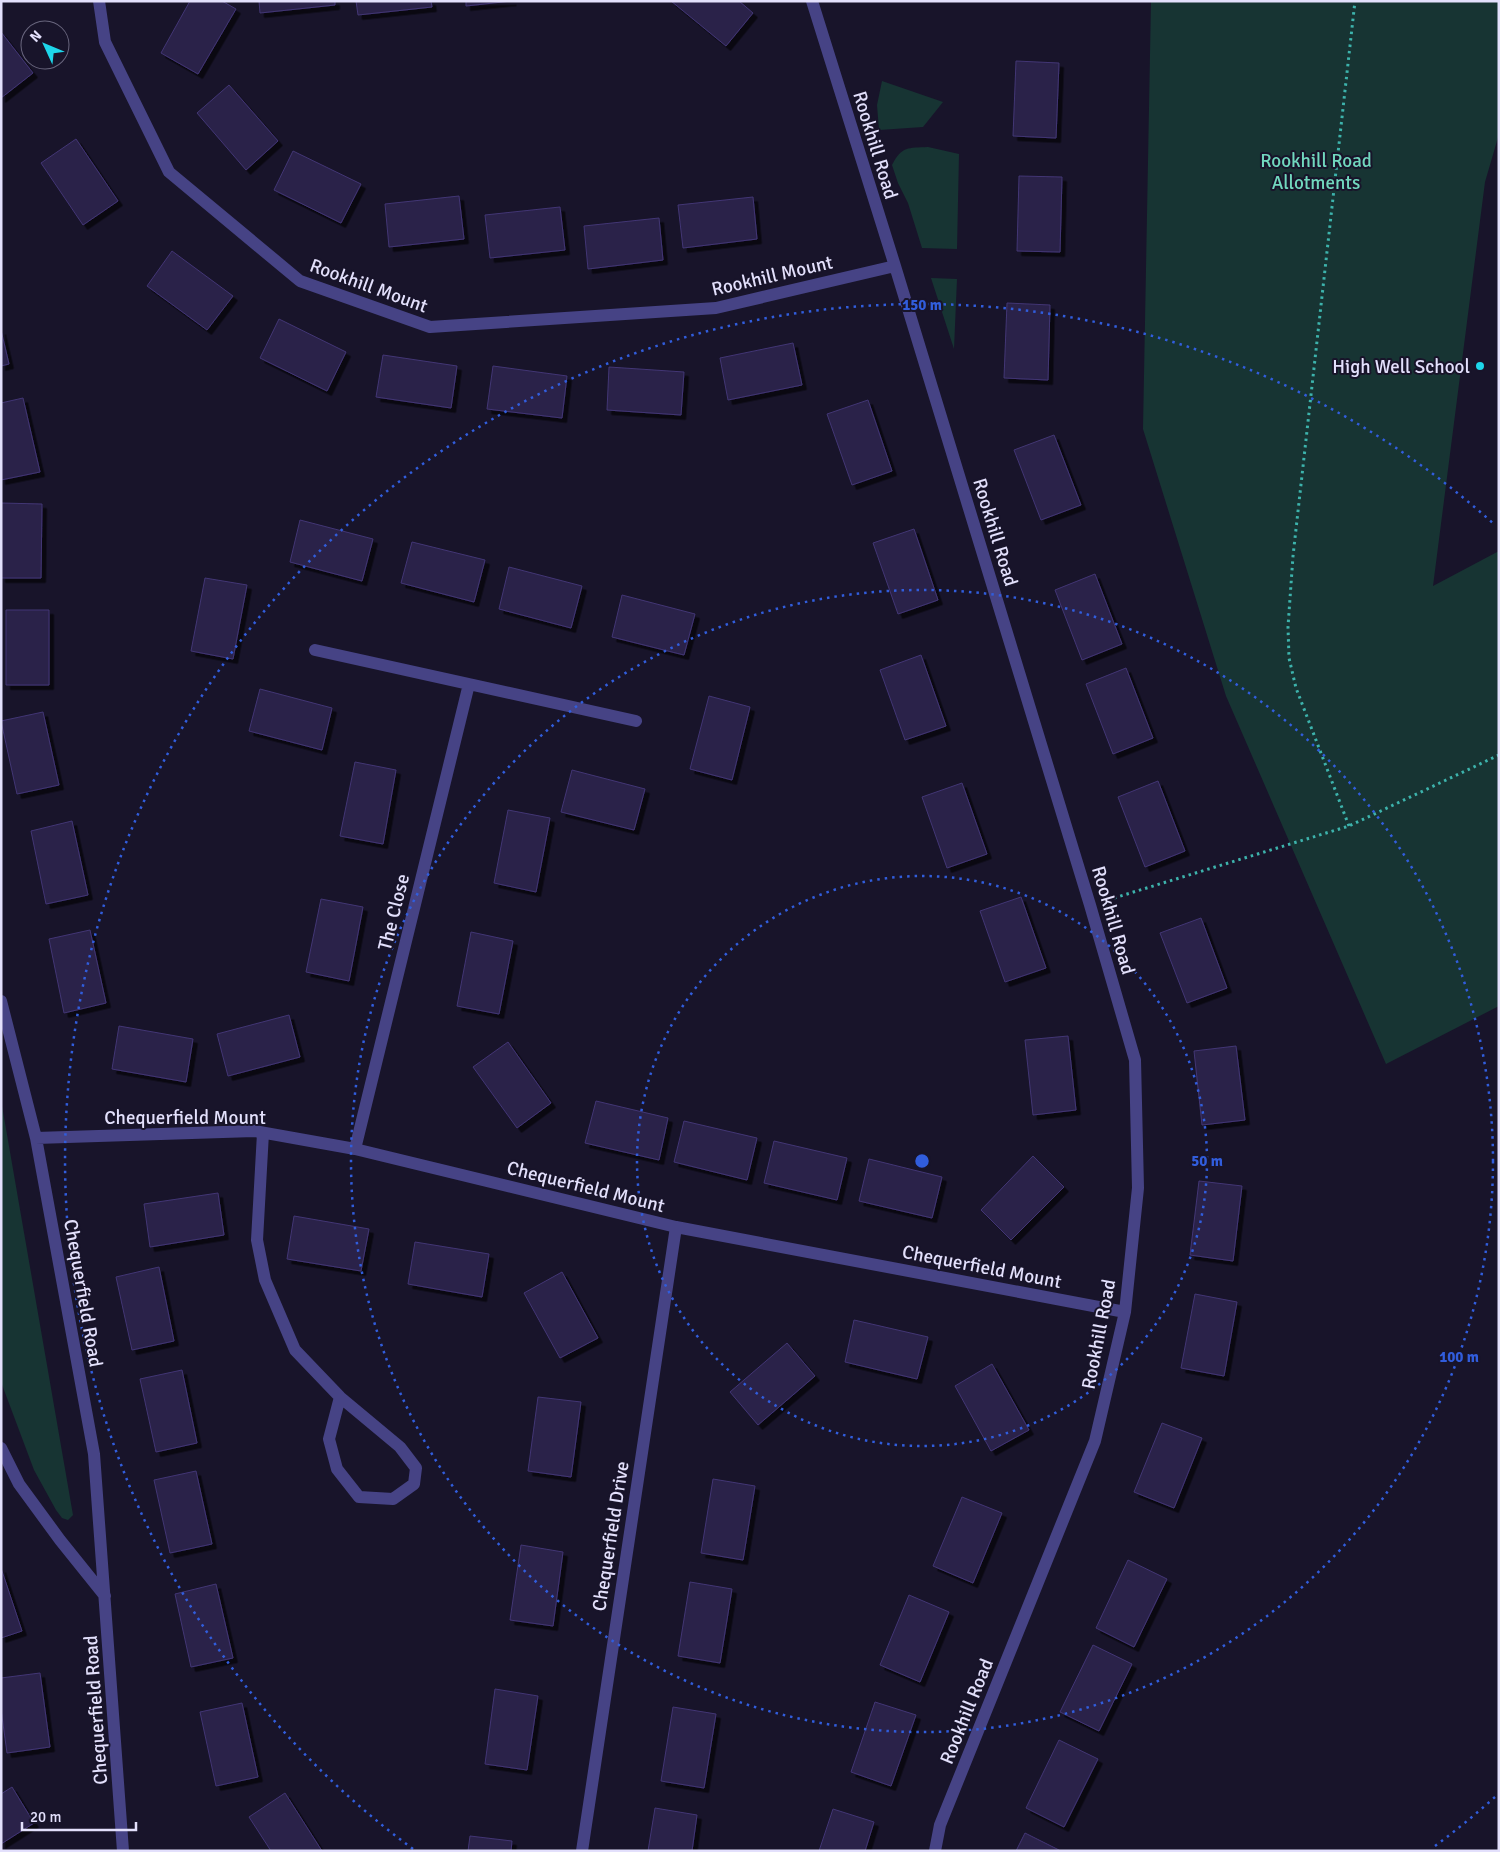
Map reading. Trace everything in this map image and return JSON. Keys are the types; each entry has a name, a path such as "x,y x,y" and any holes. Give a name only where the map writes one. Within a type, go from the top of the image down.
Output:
{"street":[{"name":"Rookhill Mount","path":"99,1 104,42 170,172 300,281 430,327 716,308 895,266"},
{"name":"Rookhill Road","path":"812,1 1090,905 1135,1060 1138,1188 1125,1312 1095,1441 940,1825 935,1851"},
{"path":"315,650 636,721"},
{"name":"The Close","path":"355,1149 469,684"},
{"name":"Chequerfield Road","path":"1,1001 36,1138 94,1454 106,1596 123,1851"},
{"path":"263,1132 257,1240 265,1280 295,1350 340,1397 400,1447 416,1468 414,1484 393,1499 359,1497 337,1469 329,1439 340,1397"},
{"name":"Chequerfield Mount","path":"36,1138 263,1132 355,1149 676,1227 1125,1312"},
{"name":"Chequerfield Drive","path":"582,1851 676,1227"},
{"path":"1,1448 19,1484 60,1540 106,1596"}],"path":[{"path":"1349,826 1296,688 1289,658 1288,627 1293,556 1355,1"},
{"path":"1090,905 1349,826 1499,755"}],"green space":[{"name":"Rookhill Road Allotments","path":"1151,1 1499,1 1499,134 1485,182 1433,586 1499,551 1499,1006 1386,1064 1226,696 1143,429"},
{"path":"882,81 943,102 923,127 879,130 877,105"},
{"path":"928,147 959,154 957,249 922,248 908,203 892,165 899,154 906,149"},
{"path":"931,278 957,279 954,349"},
{"path":"1,1100 73,1515 68,1520 62,1518 56,1510 34,1470 1,1382"}],"building":[{"path":"190,1 222,1 236,9 198,74 161,53"},
{"path":"259,1 335,1 335,5 260,13"},
{"path":"356,1 431,1 432,7 358,15"},
{"path":"466,1 512,1 466,6"},
{"path":"671,1 739,1 753,13 726,46"},
{"path":"1,32 20,56 20,70 31,70 33,73 1,98"},
{"path":"1016,61 1059,63 1056,138 1013,136"},
{"path":"229,85 278,141 246,170 197,113"},
{"path":"76,139 118,201 83,225 41,163"},
{"path":"293,151 361,184 341,223 274,190"},
{"path":"1019,176 1062,177 1060,252 1017,251"},
{"path":"459,196 464,239 389,247 385,204"},
{"path":"753,197 757,239 683,248 678,205"},
{"path":"560,207 565,250 490,258 485,215"},
{"path":"659,218 663,260 588,269 584,226"},
{"path":"172,251 233,296 207,330 147,286"},
{"path":"1007,303 1050,305 1048,380 1004,378"},
{"path":"279,319 346,352 327,391 260,358"},
{"path":"1,330 9,364 1,366"},
{"path":"793,343 802,385 728,400 720,358"},
{"path":"383,355 457,366 451,408 376,397"},
{"path":"493,366 567,376 562,418 487,409"},
{"path":"609,367 684,372 681,415 607,410"},
{"path":"23,398 40,472 1,480 1,403"},
{"path":"868,400 892,471 852,485 827,414"},
{"path":"1054,435 1081,505 1041,520 1014,450"},
{"path":"1,503 42,504 41,578 1,578"},
{"path":"300,520 373,539 362,581 290,562"},
{"path":"914,529 938,600 898,614 873,543"},
{"path":"412,542 485,560 474,602 401,583"},
{"path":"509,567 582,586 571,628 499,609"},
{"path":"1095,574 1122,644 1082,660 1055,590"},
{"path":"205,578 247,585 233,659 191,651"},
{"path":"622,595 695,614 684,655 612,637"},
{"path":"6,610 49,610 49,685 6,685"},
{"path":"921,655 946,726 905,740 880,670"},
{"path":"1126,668 1153,738 1113,754 1086,684"},
{"path":"260,689 332,708 322,750 249,731"},
{"path":"709,696 750,707 732,780 690,769"},
{"path":"43,712 59,785 17,794 1,721"},
{"path":"355,762 396,770 383,844 340,836"},
{"path":"572,770 645,789 634,830 561,812"},
{"path":"1158,781 1185,851 1145,867 1118,797"},
{"path":"962,783 987,854 947,868 922,797"},
{"path":"508,810 550,818 536,892 494,883"},
{"path":"72,821 88,895 46,904 31,831"},
{"path":"1021,897 1046,968 1005,982 980,911"},
{"path":"321,899 363,907 349,981 306,972"},
{"path":"1201,918 1227,988 1187,1003 1160,933"},
{"path":"90,930 106,1003 64,1013 49,939"},
{"path":"471,932 513,941 499,1014 457,1006"},
{"path":"289,1015 300,1057 228,1076 217,1034"},
{"path":"119,1026 193,1039 186,1082 112,1069"},
{"path":"1068,1036 1076,1110 1033,1115 1025,1040"},
{"path":"508,1042 551,1103 517,1128 473,1067"},
{"path":"1236,1046 1245,1120 1202,1125 1194,1051"},
{"path":"596,1101 668,1118 659,1160 585,1143"},
{"path":"684,1121 757,1138 747,1180 674,1162"},
{"path":"774,1141 847,1158 837,1200 764,1183"},
{"path":"1033,1156 1064,1187 1011,1240 981,1210"},
{"path":"869,1159 942,1177 932,1218 859,1201"},
{"path":"1199,1181 1242,1186 1233,1261 1190,1255"},
{"path":"218,1193 224,1235 150,1247 144,1204"},
{"path":"294,1216 369,1229 361,1271 287,1259"},
{"path":"415,1242 489,1254 482,1297 408,1284"},
{"path":"159,1267 174,1341 132,1350 116,1277"},
{"path":"562,1272 598,1338 560,1358 524,1293"},
{"path":"1195,1294 1237,1302 1224,1376 1181,1368"},
{"path":"854,1320 928,1337 917,1379 845,1362"},
{"path":"787,1343 815,1376 758,1425 730,1392"},
{"path":"992,1364 1029,1430 991,1451 955,1386"},
{"path":"182,1370 197,1443 156,1452 140,1379"},
{"path":"538,1397 581,1402 571,1477 528,1471"},
{"path":"1162,1423 1202,1438 1174,1508 1134,1492"},
{"path":"196,1471 212,1544 170,1553 154,1480"},
{"path":"713,1479 755,1486 743,1560 701,1553"},
{"path":"962,1497 1002,1513 973,1583 933,1566"},
{"path":"521,1545 563,1552 553,1626 510,1620"},
{"path":"1128,1560 1167,1579 1134,1647 1096,1628"},
{"path":"1,1568 22,1631 1,1638"},
{"path":"690,1582 732,1589 720,1663 678,1656"},
{"path":"216,1584 233,1658 191,1667 175,1594"},
{"path":"909,1595 949,1612 920,1682 880,1665"},
{"path":"1093,1645 1132,1664 1099,1731 1060,1712"},
{"path":"40,1673 50,1747 7,1753 1,1709 1,1678"},
{"path":"495,1689 538,1696 527,1770 485,1764"},
{"path":"875,1702 916,1715 891,1786 851,1772"},
{"path":"242,1703 258,1777 216,1786 200,1712"},
{"path":"673,1707 716,1714 704,1788 661,1781"},
{"path":"1059,1740 1098,1759 1064,1827 1026,1808"},
{"path":"12,1787 34,1823 1,1844 1,1794"},
{"path":"285,1793 322,1851 271,1851 249,1817"},
{"path":"655,1808 697,1815 692,1851 648,1851"},
{"path":"833,1809 874,1822 865,1851 819,1851"},
{"path":"1025,1833 1061,1851 1016,1851"},
{"path":"470,1836 512,1841 511,1851 468,1851"}],"place":[{"name":"High Well School","path":"1480,366"}]}
